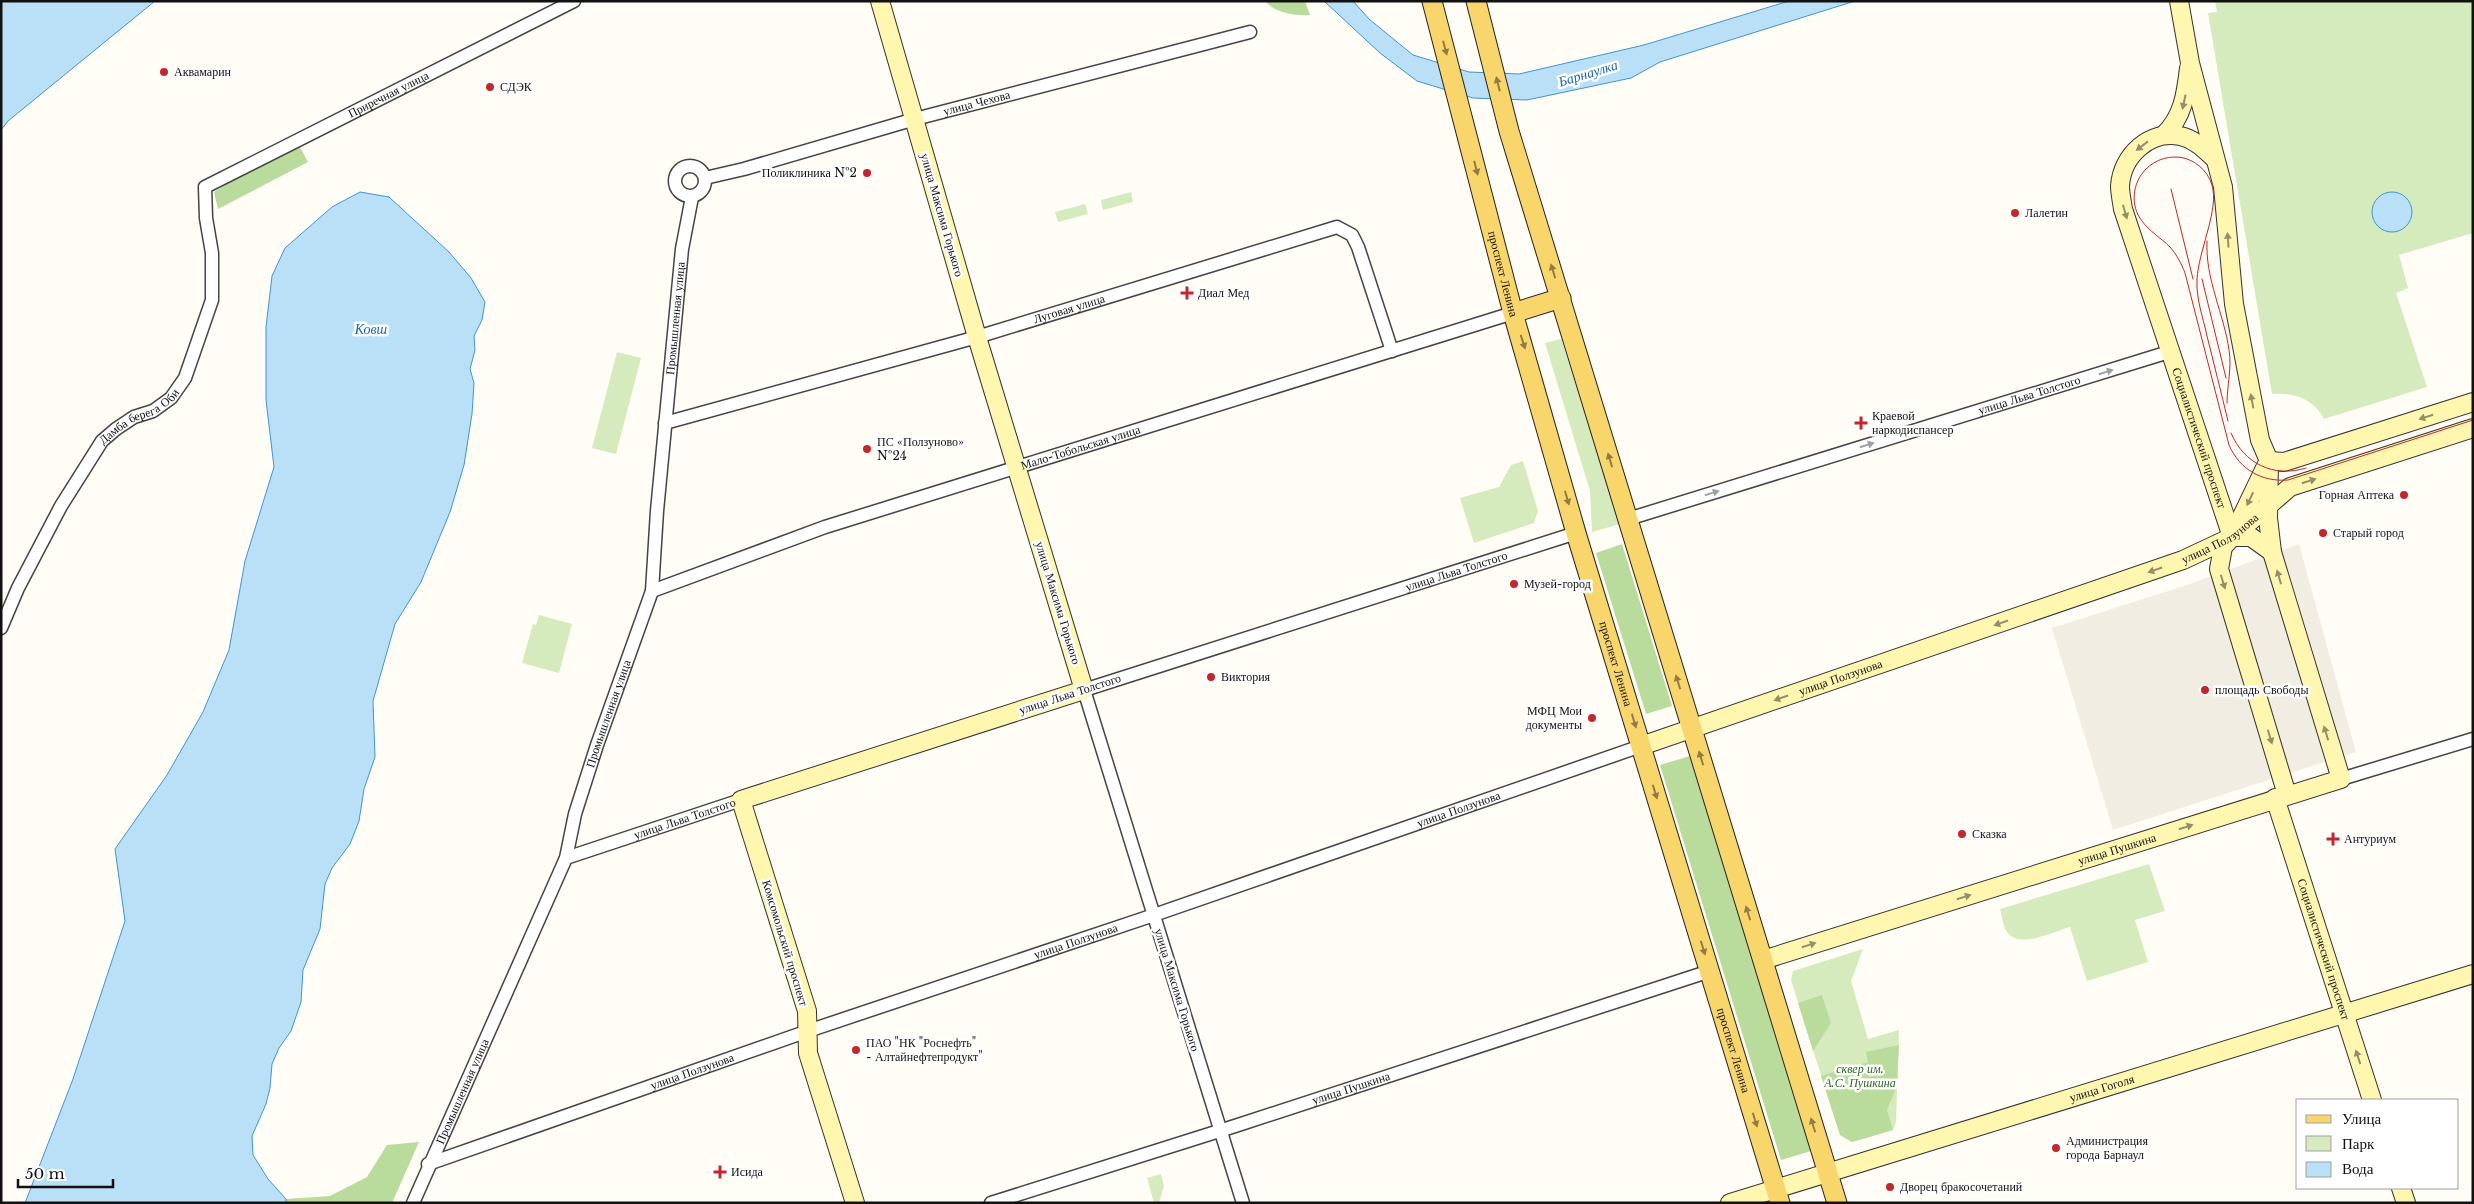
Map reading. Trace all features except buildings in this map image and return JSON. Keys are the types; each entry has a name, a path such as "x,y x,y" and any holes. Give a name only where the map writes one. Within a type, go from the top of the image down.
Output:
{"main road":[{"name":"проспект Ленина","path":"1432,1 1513,313 1528,357 1576,533 1778,1196"},
{"path":"1478,7 1509,131 1837,1203"},
{"path":"1513,313 1561,298"}],"street":[{"name":"Приречная улица","path":"204,187 574,1"},
{"name":"улица Максима Горького","path":"880,1 976,337 1243,1203"},
{"path":"2179,1 2190,62 2223,187 2234,304 2272,457 2268,506 2272,552 2341,779"},
{"name":"улица Чехова","path":"705,178 744,169 914,119 1250,32"},
{"path":"2164,135 2174,126 2182,110 2190,62"},
{"path":"2164,135 2181,136 2198,144 2215,159"},
{"name":"Социалистический проспект","path":"2164,135 2151,138 2136,150 2126,165 2120,186 2123,209 2172,351 2232,537 2223,547 2219,569 2281,796 2344,1014 2372,1099"},
{"path":"691,166 700,169 705,178 702,192 692,196 683,195 676,189 674,182 682,168 691,166"},
{"name":"Дамба берега Оби","path":"1,628 18,588 61,506 102,441 134,417 153,411 171,398 185,378 212,300 213,270 204,187"},
{"name":"Промышленная улица","path":"413,1203 428,1164 566,858 575,814 597,745 652,591 665,423 682,248 692,196"},
{"name":"Луговая улица","path":"665,423 976,337 1337,227 1352,235 1358,247 1392,351"},
{"name":"Мало-Тобольская улица","path":"652,591 825,528 1513,313"},
{"name":"улица Льва Толстого","path":"1628,519 2172,351"},
{"path":"2272,552 2251,538 2232,537 2272,457 2473,402"},
{"name":"улица Ползунова","path":"428,1164 808,1031 1154,915 2183,560 2232,537 2290,487 2473,428"},
{"name":"улица Льва Толстого","path":"566,858 740,800 1576,533"},
{"name":"улица Пушкина","path":"1763,960 2281,796 2473,739"},
{"name":"Комсомольский проспект","path":"740,800 807,1011 808,1053 855,1203"},
{"name":"улица Пушкина","path":"991,1203 1220,1131 1710,971"},
{"name":"улица Гоголя","path":"1730,1203 1778,1196 1828,1172 2473,974"},
{"path":"2401,1189 2406,1203"}],"green space":[{"path":"1265,1 1305,1 1310,15 1286,13 1274,8"},
{"path":"2215,1 2473,1 2473,233 2399,255 2408,288 2396,293 2427,387 2324,419 2315,406 2302,398 2288,394 2272,394 2208,13 2217,12"},
{"path":"300,147 308,162 218,209 214,192 248,171"},
{"path":"1131,192 1133,202 1103,210 1101,200"},
{"path":"1085,204 1088,214 1058,222 1055,212"},
{"path":"1561,339 1620,524 1592,532 1590,491 1545,343"},
{"path":"617,352 641,358 616,454 592,448"},
{"path":"1523,461 1538,511 1534,523 1474,543 1460,498 1499,487 1511,465"},
{"path":"1622,544 1672,706 1646,714 1596,553"},
{"path":"539,615 572,624 559,673 522,663 533,624 536,625"},
{"path":"1690,756 1811,1151 1781,1160 1660,765"},
{"path":"2149,864 2165,911 2135,920 2148,962 2087,981 2070,927 2037,938 2028,939 2013,937 2006,930 2000,909"},
{"name":"сквер им. А.С. Пушкина","path":"1863,949 1851,981 1868,1039 1899,1030 1896,1122 1893,1130 1852,1142 1840,1135 1791,980 1793,971"},
{"path":"1822,995 1831,1023 1813,1051 1798,1003"},
{"path":"1899,1045 1897,1086 1887,1110 1893,1130 1852,1142 1840,1135 1821,1076 1868,1062 1866,1052"},
{"path":"419,1142 392,1203 286,1203 286,1199 330,1196 367,1177 387,1145"},
{"path":"1161,1174 1164,1186 1159,1203 1154,1203 1147,1178"}],"shaded area":[{"name":"площадь Свободы","path":"2299,544 2356,752 2113,830 2052,628 2187,585"}],"water":[{"path":"1,1 155,1 8,121 1,130"},
{"name":"Барнаулка","path":"1324,1 1353,1 1369,19 1413,55 1469,72 1519,74 1644,45 1789,1 1855,1 1660,62 1631,78 1527,100 1473,98 1417,81 1380,53"},
{"name":"Ковш","path":"360,192 389,197 449,252 471,278 485,302 482,320 474,336 475,350 470,369 474,383 472,414 464,465 450,512 421,582 395,624 373,701 375,757 364,789 359,821 350,844 332,868 325,884 320,929 303,970 301,1002 291,1031 279,1048 272,1064 270,1088 266,1104 252,1136 253,1155 268,1179 286,1199 286,1203 25,1203 73,1079 125,921 115,849 167,775 203,712 229,650 245,561 274,467 266,400 266,327 272,276 285,248 332,207"},
{"path":"2396,192 2403,195 2409,201 2412,212 2411,220 2403,229 2396,232 2388,232 2381,229 2373,220 2372,208 2375,201 2384,193"}],"tram line":[{"path":"2228,421 2200,308 2197,287 2200,258 2214,200 2212,184 2207,174 2195,163 2179,157 2163,159 2154,163 2141,175 2135,188 2134,202 2138,215 2145,225 2172,250 2179,259 2185,273 2229,445 2246,468 2269,479 2288,480 2473,420"},
{"path":"2171,189 2193,279"},
{"path":"2207,241 2209,269 2229,350 2227,403"},
{"path":"2202,279 2226,378"},
{"path":"2231,433 2244,453 2261,466 2283,471 2306,468"}],"place":[{"name":"Аквамарин","path":"164,72"},
{"name":"СДЭК","path":"490,87"},
{"name":"Поликлиника №2","path":"867,173"},
{"name":"Лалетин","path":"2015,213"},
{"name":"Диал Мед","path":"1187,293"},
{"name":"Краевой наркодиспансер","path":"1861,423"},
{"name":"ПС «Ползуново» №24","path":"867,449"},
{"name":"Горная Аптека","path":"2404,495"},
{"name":"Старый город","path":"2323,533"},
{"name":"Музей-город","path":"1514,584"},
{"name":"Виктория","path":"1211,677"},
{"name":"площадь Свободы","path":"2205,690"},
{"name":"МФЦ Мои документы","path":"1592,718"},
{"name":"Сказка","path":"1962,834"},
{"name":"Антуриум","path":"2333,839"},
{"name":"ПАО \"НК \"Роснефть\" - Алтайнефтепродукт\"","path":"856,1050"},
{"name":"Администрация города Барнаул","path":"2056,1148"},
{"name":"Исида","path":"720,1172"},
{"name":"Дворец бракосочетаний","path":"1890,1187"}]}
